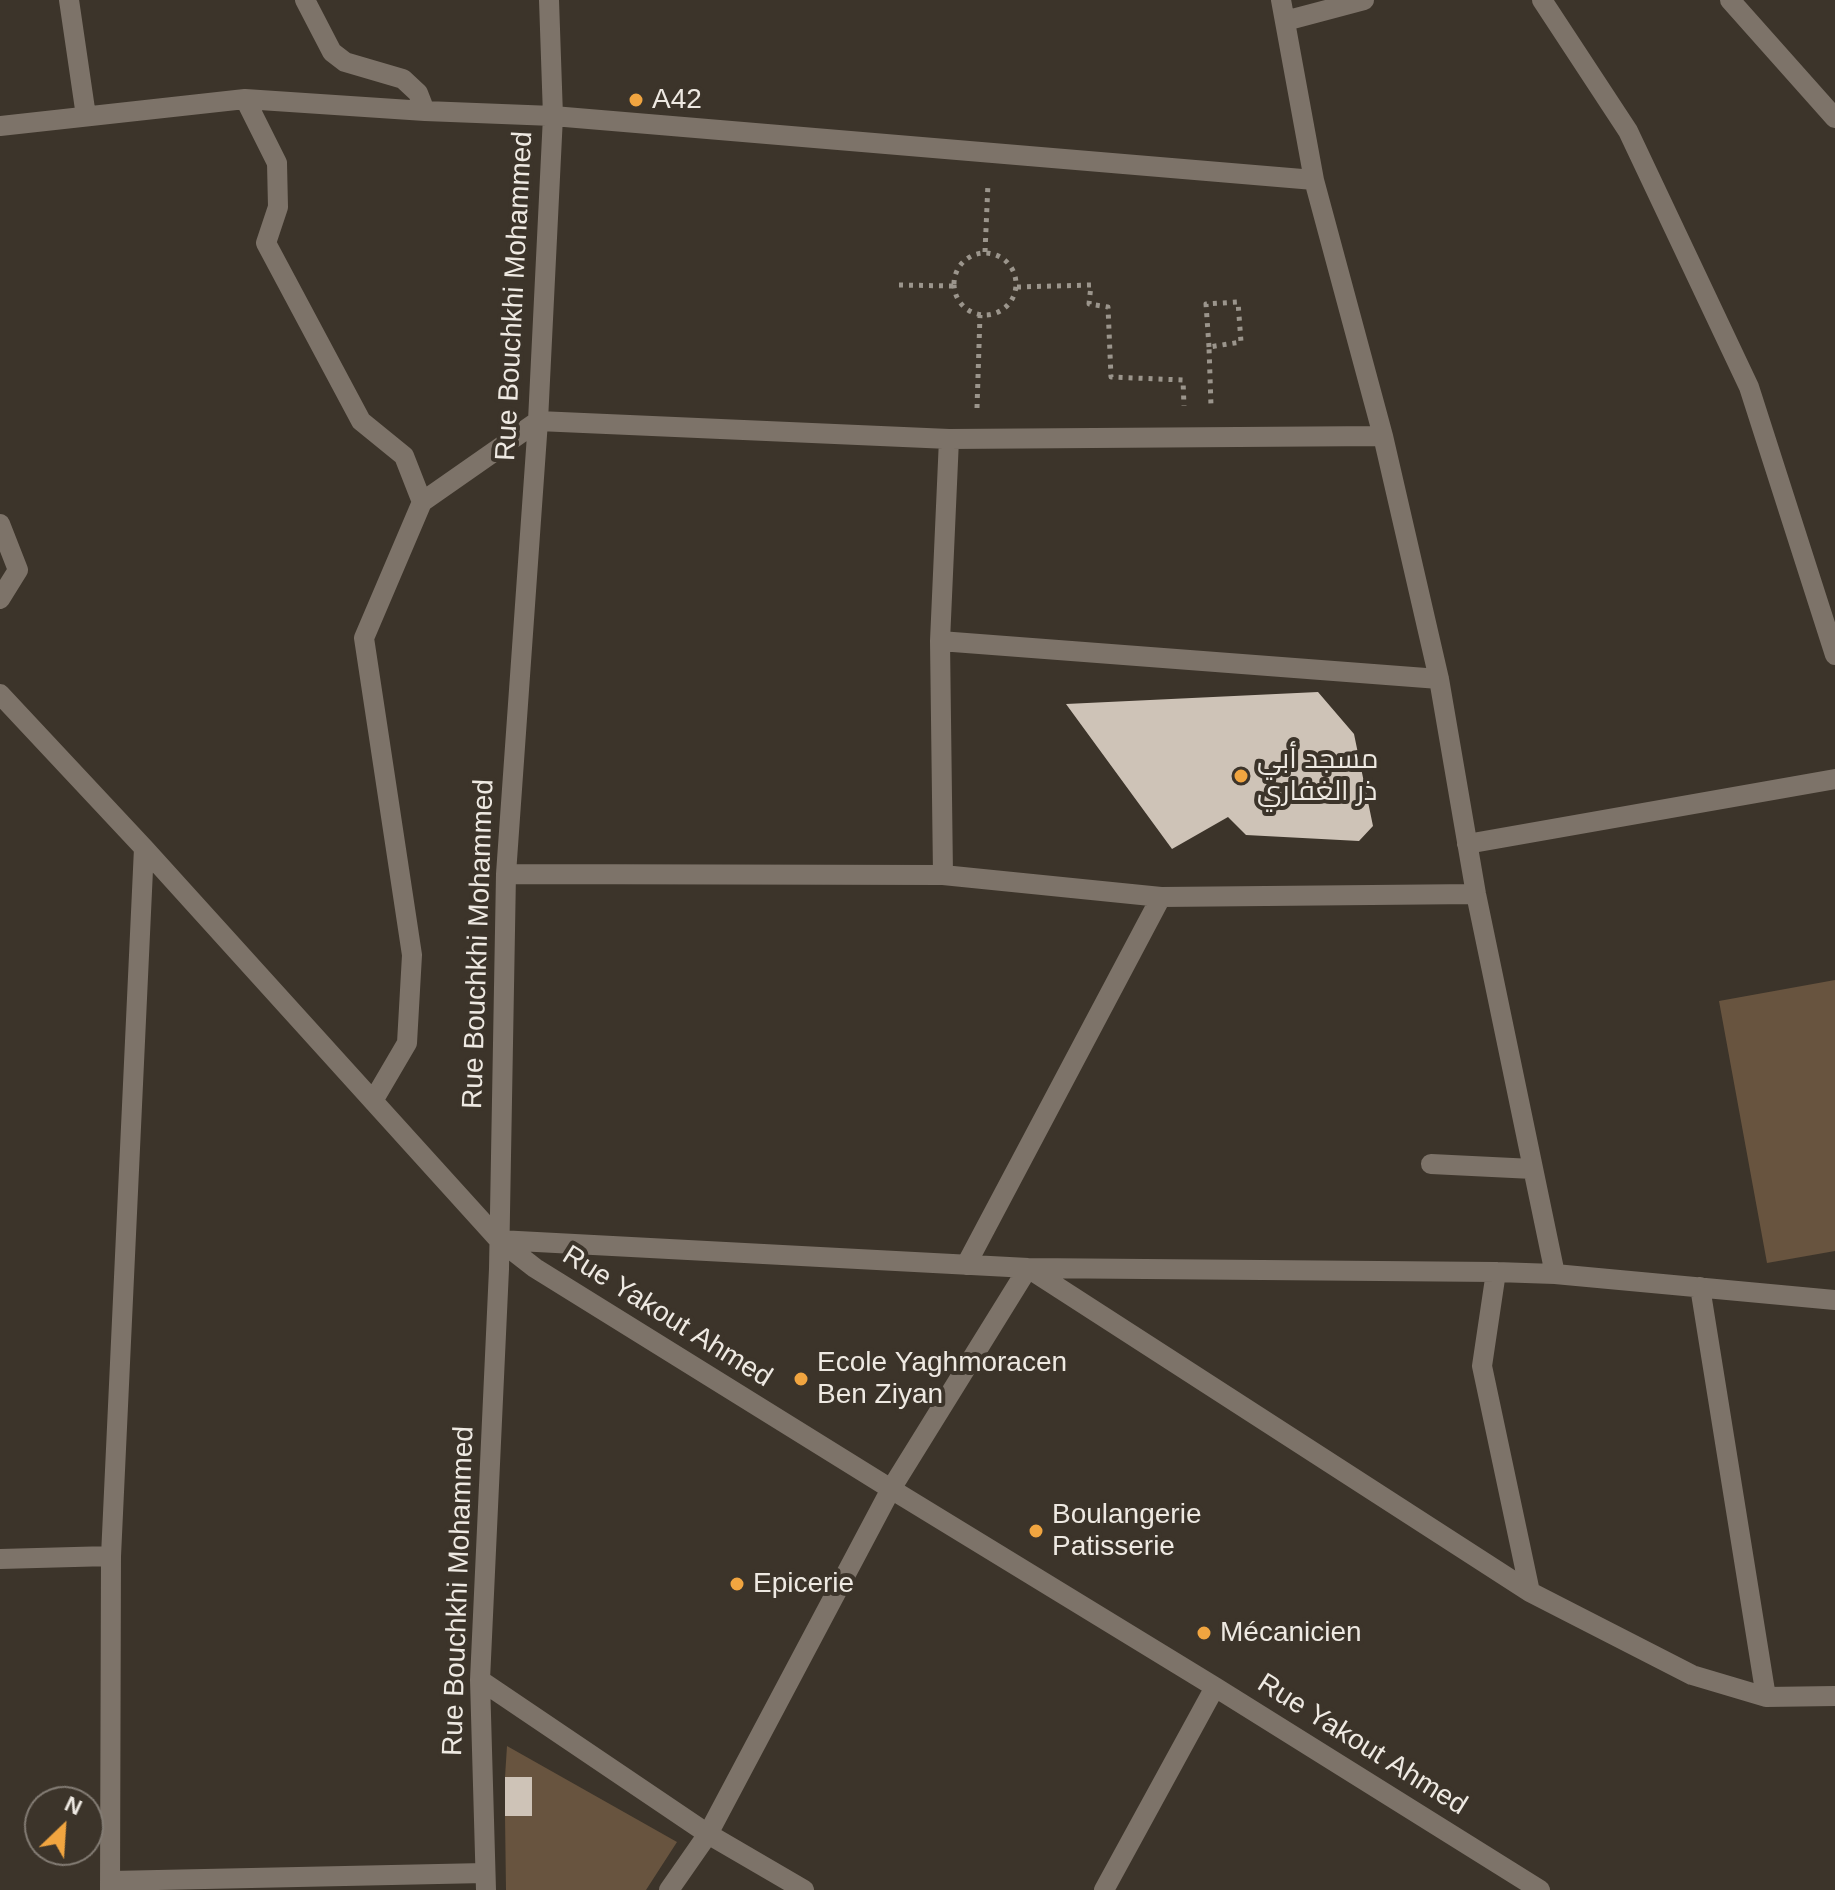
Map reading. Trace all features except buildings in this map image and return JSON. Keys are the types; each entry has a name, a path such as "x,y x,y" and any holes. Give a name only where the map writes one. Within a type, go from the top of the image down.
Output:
{"street":[{"path":"69,0 86,116"},
{"path":"305,0 332,52 345,62 403,79 418,93 425,111"},
{"name":"Rue Bouchkhi Mohammed","path":"486,1881 480,1680 499,1269 506,874 538,421 553,116 549,0"},
{"path":"1281,0 1314,180 1383,436 1439,679 1476,894 1555,1274"},
{"path":"1285,21 1364,0"},
{"path":"1542,0 1628,131 1749,387 1835,655"},
{"path":"1730,0 1835,118"},
{"path":"245,99 277,163 278,207 266,243 361,421 404,456 422,502"},
{"path":"0,126 245,99 553,116 1314,180"},
{"path":"373,1101 407,1043 412,955 364,638 422,502 538,421 949,439 1383,436"},
{"path":"943,875 940,641 949,439"},
{"path":"0,524 18,570 0,599"},
{"path":"940,641 1439,679"},
{"name":"Rue Yakout Ahmed","path":"0,694 144,848 499,1240 535,1268 1540,1890"},
{"path":"1467,844 1835,779"},
{"path":"144,848 111,1556 110,1885 486,1881"},
{"path":"506,874 943,875 1161,897 1476,894"},
{"path":"966,1265 1161,897"},
{"path":"1431,1164 1533,1169"},
{"path":"499,1240 1028,1268 1555,1274 1835,1300"},
{"path":"669,1890 708,1834 891,1489 1028,1268"},
{"path":"1028,1268 1530,1592 1692,1675 1766,1697 1835,1696"},
{"path":"1496,1272 1482,1366 1530,1592"},
{"path":"1700,1287 1766,1697"},
{"path":"0,1559 111,1556"},
{"path":"480,1680 708,1834 804,1890"},
{"path":"1104,1890 1215,1687"}],"path":[{"path":"985,252 988,183"},
{"path":"985,252 1005,259 1016,276 1017,287 1008,305 990,315 980,315 962,305 953,286 959,266 966,258 985,252"},
{"path":"899,285 953,286"},
{"path":"1017,287 1091,285 1089,304 1108,307 1111,377 1183,380 1184,417"},
{"path":"1209,347 1241,342 1238,302 1206,304 1212,418"},
{"path":"977,408 980,315"}],"shaded area":[{"path":"1835,980 1835,1251 1767,1263 1719,1001"},
{"path":"507,1746 677,1842 646,1890 506,1890 505,1816 532,1815 532,1778 505,1777"}],"place":[{"name":"A42","path":"636,100"},
{"name":"مسجد أبي ذر الغفاري","path":"1241,776"},
{"name":"Ecole Yaghmoracen Ben Ziyan","path":"801,1379"},
{"name":"Boulangerie Patisserie","path":"1036,1531"},
{"name":"Epicerie","path":"737,1584"},
{"name":"Mécanicien","path":"1204,1633"}]}
